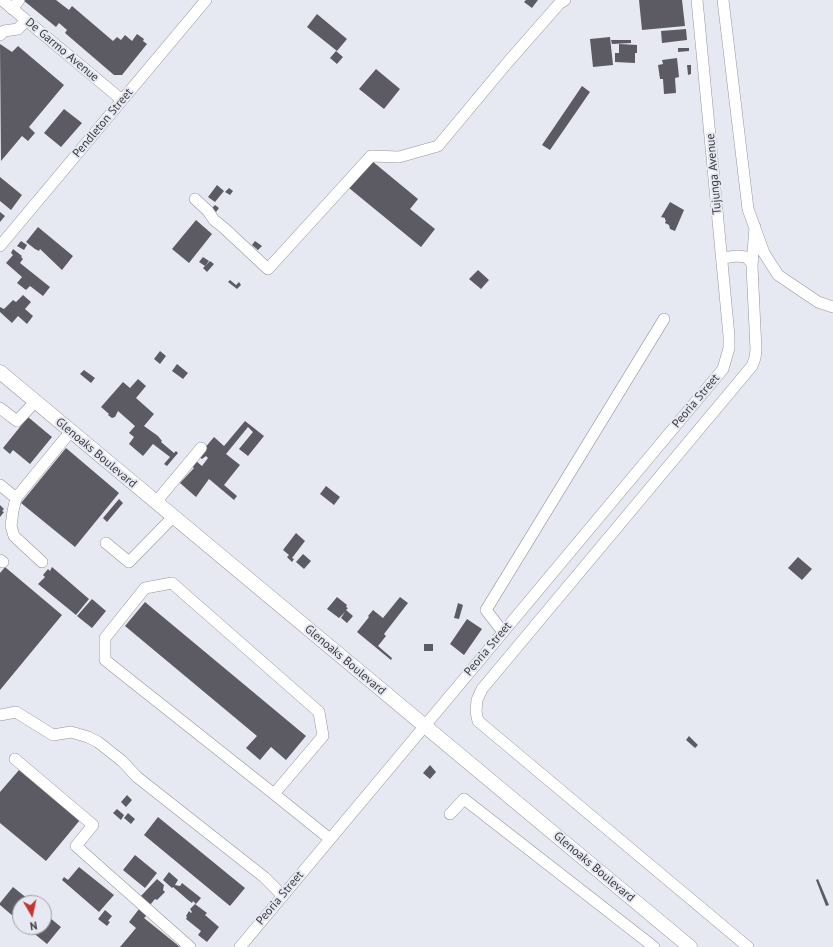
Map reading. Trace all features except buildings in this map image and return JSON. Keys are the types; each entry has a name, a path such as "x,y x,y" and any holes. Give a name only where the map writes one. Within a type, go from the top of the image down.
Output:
{"main road":[{"name":"Glenoaks Boulevard","path":"0,372 690,947"}],"street":[{"name":"De Garmo Avenue","path":"2,0 16,4 26,20 122,100"},
{"path":"195,199 208,211 214,220 268,269 371,156 399,157 438,146 508,62 559,4 565,0"},
{"name":"Tujunga Avenue","path":"697,0 722,258 729,348"},
{"path":"723,0 748,210 764,253 778,275 818,302 833,307"},
{"name":"Pendleton Street","path":"0,246 122,100 201,2"},
{"path":"0,35 4,31 18,29 26,20"},
{"path":"748,947 478,721 476,712 477,700 482,689 752,366 756,350 752,263 755,227"},
{"path":"722,258 738,256 746,257 752,263"},
{"path":"503,632 486,610 664,319"},
{"name":"Peoria Street","path":"240,947 723,369 729,348"},
{"path":"0,408 17,422 35,402"},
{"path":"42,562 14,536 10,526 16,498 71,431"},
{"path":"156,502 201,448"},
{"path":"0,485 16,498"},
{"path":"106,543 129,562 173,517"},
{"path":"274,794 323,736 319,712 172,583 145,588 105,638 105,660 330,839"},
{"path":"0,715 16,712 53,735 71,732 88,737 98,742 122,761 137,777 264,877 283,896"},
{"path":"15,759 93,825 76,846 190,947"},
{"path":"450,814 464,799 654,947"}]}
